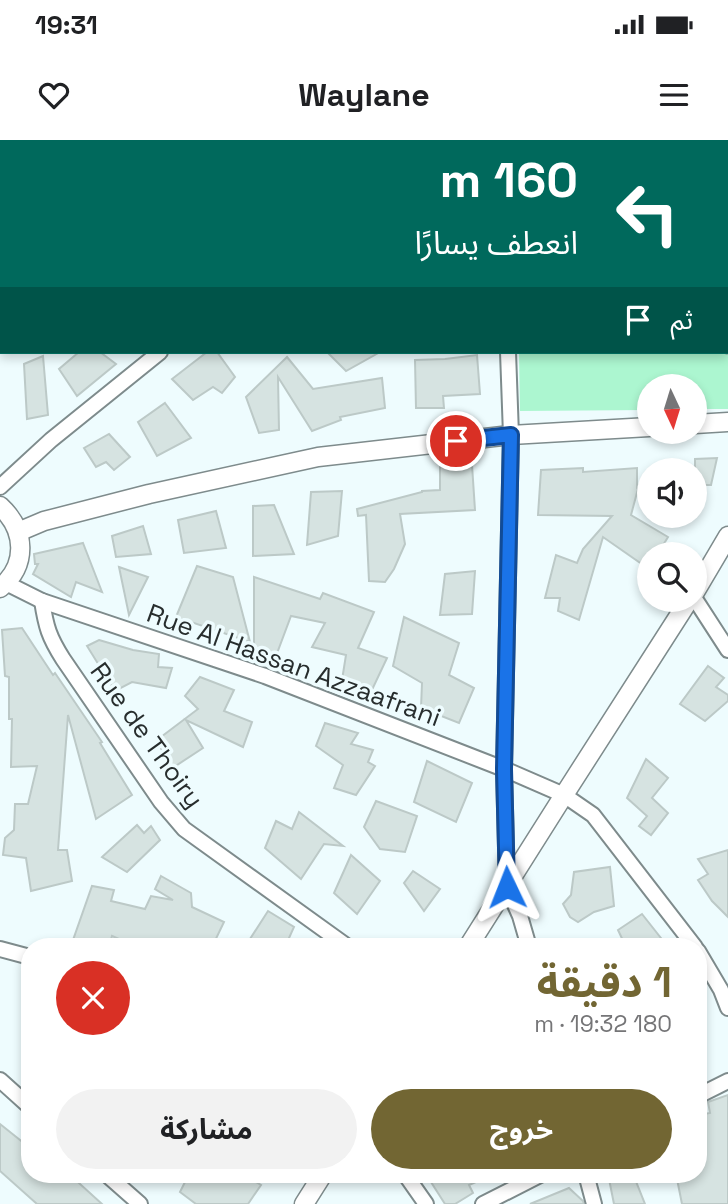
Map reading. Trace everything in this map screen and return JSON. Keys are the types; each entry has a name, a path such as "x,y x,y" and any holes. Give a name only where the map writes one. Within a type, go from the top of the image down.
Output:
{"street":[{"path":"0,487 51,440 158,354"},
{"path":"508,354 511,435 504,769 507,887 527,938"},
{"path":"707,424 726,424"},
{"path":"18,532 44,522 149,494 318,457 511,435 637,427"},
{"path":"0,506 14,522 20,542 18,564 3,586"},
{"path":"707,572 728,536"},
{"name":"Rue Al Hassan Azzaafrani","path":"3,586 265,676 564,795 593,815 688,938"},
{"name":"Rue de Thoiry","path":"43,601 52,642 161,802 184,828 336,938"},
{"path":"474,938 681,612"},
{"path":"703,612 728,650"},
{"path":"0,949 21,955"},
{"name":"Rue Al Hassan Azzaafrani","path":"707,966 728,1008"},
{"path":"0,1080 21,1099"},
{"path":"707,1092 728,1081"},
{"path":"116,1183 140,1204"},
{"path":"304,1204 317,1183"},
{"path":"411,1183 426,1204"},
{"path":"483,1204 524,1183"},
{"path":"588,1183 594,1204"}],"green space":[{"path":"519,354 728,354 728,409 707,409 707,374 637,374 637,410 520,411"}],"building":[{"path":"77,354 103,354 116,364 77,396 59,369"},
{"path":"204,354 218,354 235,377 222,393 213,387 193,400 172,379"},
{"path":"329,354 376,354 346,371"},
{"path":"477,355 480,394 443,396 444,408 416,408 415,360"},
{"path":"43,356 48,415 27,419 24,364"},
{"path":"287,357 313,389 382,378 385,408 340,417 341,420 312,431 278,377 279,430 259,433 246,397"},
{"path":"165,403 191,438 157,456 138,422"},
{"path":"109,434 130,457 114,470 106,462 96,467 84,448"},
{"path":"707,458 717,458 711,485 707,485"},
{"path":"472,465 475,510 400,514 405,544 394,569 385,582 369,581 366,515 358,516 357,509 422,491 440,490 440,466"},
{"path":"583,468 583,472 637,468 637,492 631,515 637,519 637,528 653,528 668,537 665,542 637,542 637,561 603,537 579,620 558,611 560,598 545,598 556,555 577,563 583,549 612,516 538,515 541,470"},
{"path":"342,491 338,536 307,545 311,492"},
{"path":"274,505 294,554 253,556 253,506"},
{"path":"216,511 226,548 184,553 178,520"},
{"path":"143,526 151,554 116,557 112,536"},
{"path":"83,543 102,592 76,582 71,597 33,574 38,564 35,564 34,554"},
{"path":"197,566 233,577 250,642 176,617"},
{"path":"119,567 148,577 129,615"},
{"path":"475,571 472,614 440,615 445,574"},
{"path":"254,577 320,599 323,593 374,612 358,648 387,658 371,692 342,680 346,655 312,647 325,623 291,616 276,656 254,649"},
{"path":"404,617 459,643 449,675 474,688 459,723 421,708 422,683 393,666"},
{"path":"22,628 102,742 100,743 132,795 96,819 68,715 58,850 67,850 72,881 31,891 26,858 3,855 5,838 14,830 15,804 28,804 37,766 11,767 12,719 9,719 9,677 5,676 2,630"},
{"path":"99,640 159,654 158,667 172,668 166,688 132,682 115,691 87,646"},
{"path":"708,666 724,678 716,687 728,695 728,701 705,721 680,704"},
{"path":"200,677 234,690 224,711 252,722 243,747 186,720 203,748 171,769 157,740 198,709 185,696"},
{"path":"325,723 358,733 351,744 373,750 368,762 375,766 356,795 334,788 343,765 316,746"},
{"path":"646,759 668,778 652,798 668,813 651,835 639,826 647,816 627,798"},
{"path":"427,761 472,783 456,822 414,802"},
{"path":"376,801 417,816 405,852 380,849 364,827"},
{"path":"299,812 343,846 324,844 301,879 265,848 276,821 292,829"},
{"path":"137,825 144,833 151,826 160,840 127,872 102,857"},
{"path":"728,850 728,917 712,901 698,880 708,874 698,859"},
{"path":"351,855 380,881 357,914 334,893"},
{"path":"610,867 614,906 594,912 578,922 570,917 563,904 571,895 574,872"},
{"path":"413,871 440,889 424,911 404,883"},
{"path":"161,876 191,893 192,907 224,922 216,938 74,938 92,886 114,890 111,901 145,909 151,896 173,900 155,889"},
{"path":"268,911 294,927 289,938 251,938"},
{"path":"642,914 661,938 622,938 618,930"},
{"path":"728,1095 728,1204 682,1204 678,1183 707,1183 707,1114 710,1113 708,1102"},
{"path":"0,1124 21,1141 21,1183 79,1183 102,1204 37,1204 0,1171"},
{"path":"184,1183 261,1185 248,1204 196,1204 180,1192"},
{"path":"432,1183 474,1183 469,1185 473,1193 455,1204 445,1204"},
{"path":"610,1183 637,1183 645,1204 614,1204"},
{"path":"569,1188 584,1204 530,1204"}],"route":[{"path":"456,441 511,435 504,769 507,887"}]}
